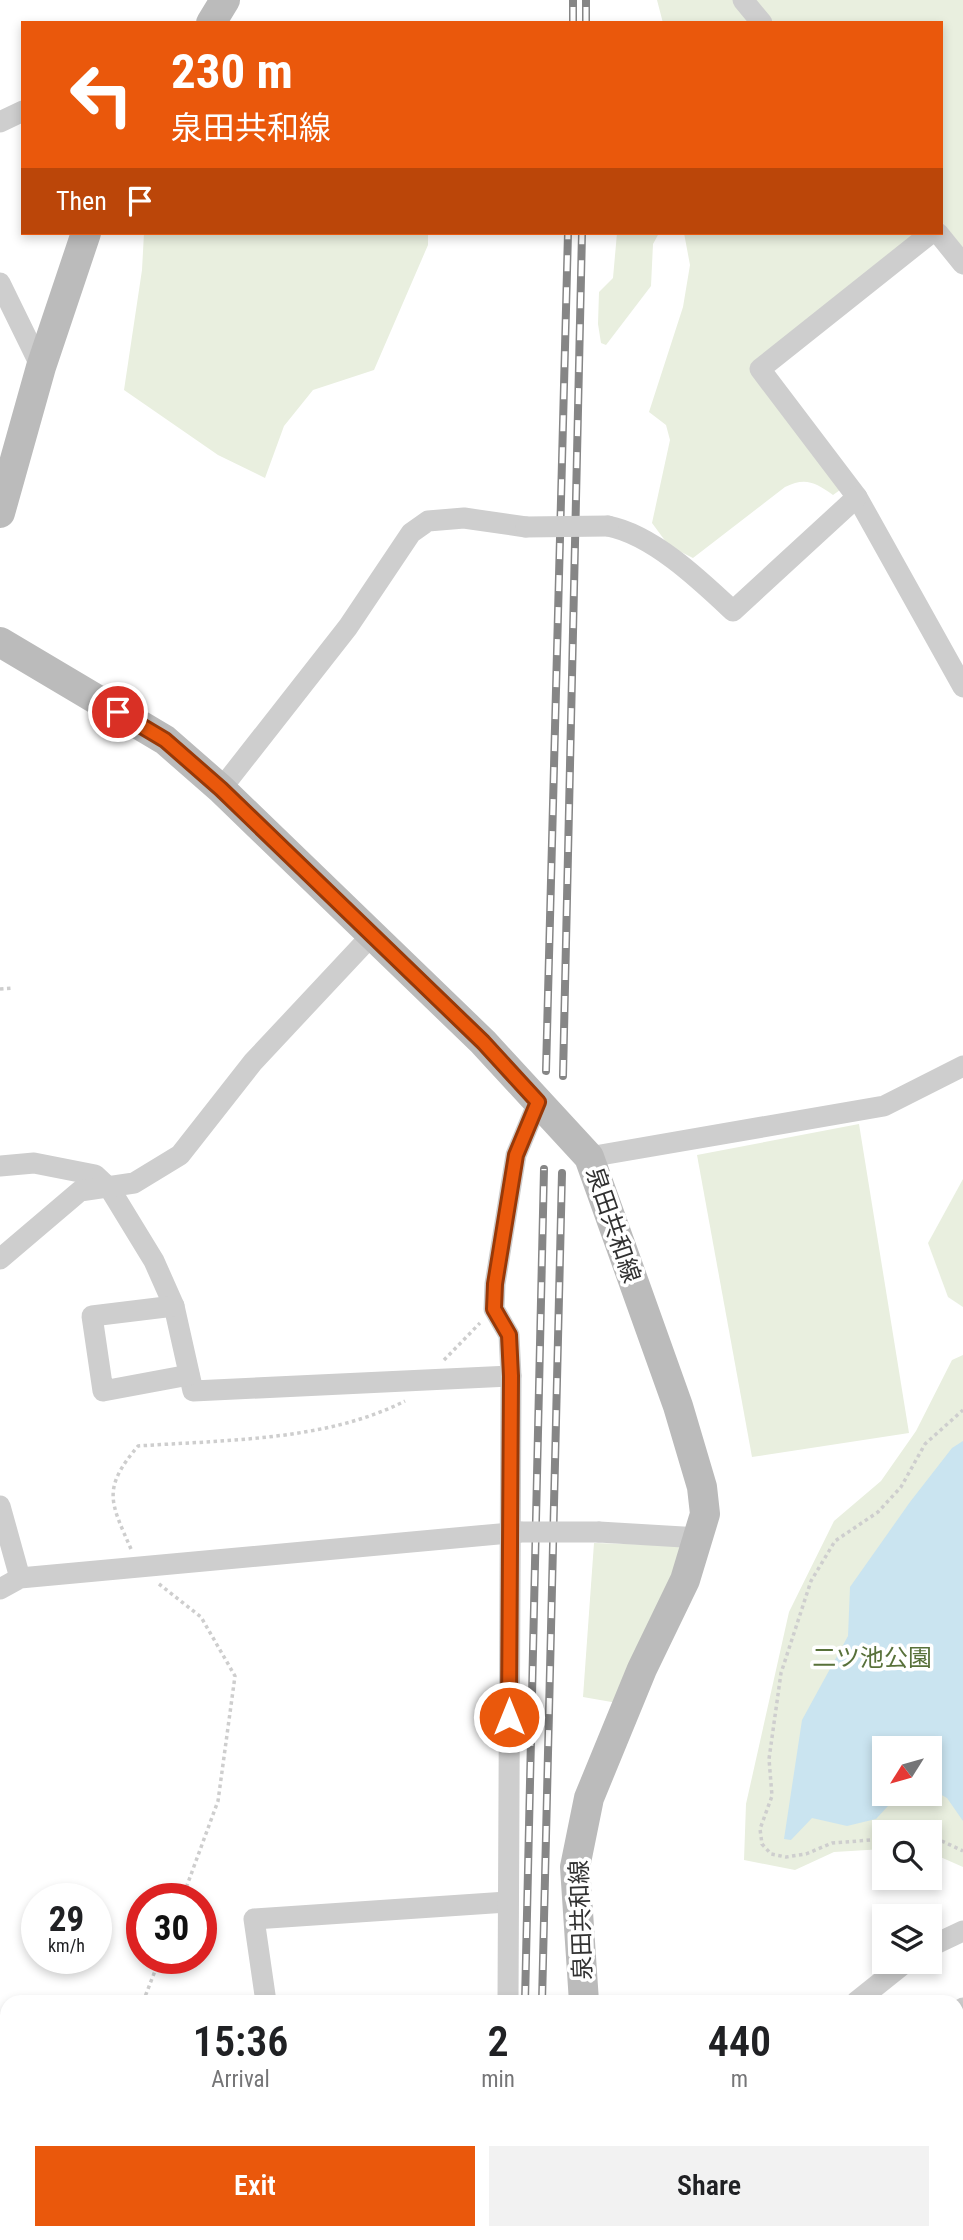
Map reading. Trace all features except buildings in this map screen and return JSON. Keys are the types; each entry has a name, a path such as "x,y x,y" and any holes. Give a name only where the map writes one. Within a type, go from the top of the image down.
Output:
{"main road":[{"path":"0,513 41,367 85,235"},
{"name":"泉田共和線","path":"0,642 165,740 221,789 483,1042 589,1157 678,1406 702,1487 705,1514 700,1538 685,1580 614,1734 589,1798 575,1867 584,1995"}],"street":[{"path":"743,0 760,21"},
{"path":"0,122 21,112"},
{"path":"928,235 760,369 857,497 963,687"},
{"path":"940,235 963,264"},
{"path":"0,283 41,367"},
{"path":"221,789 348,627 411,533 428,521 464,519 526,527 608,526 625,529 694,574 733,611 857,497"},
{"path":"0,1259 80,1191 110,1189 134,1183 180,1155 253,1062 371,936"},
{"path":"589,1157 884,1106 963,1066"},
{"path":"508,1995 507,1902 515,1532 509,1335 494,1309 516,1155 538,1102"},
{"path":"0,1166 34,1163 95,1175 110,1189 155,1261 174,1306 193,1391 511,1376"},
{"path":"174,1306 92,1316 103,1391 189,1375"},
{"path":"0,1506 20,1578"},
{"path":"0,1589 20,1578 515,1532 599,1532 700,1538"},
{"path":"265,1995 254,1919 507,1902"},
{"path":"942,1941 963,1931"},
{"path":"865,1995 891,1974"}],"path":[{"path":"0,989 13,988"},
{"path":"188,1883 218,1801 235,1676 201,1618 140,1568 120,1523 111,1492 119,1468 138,1446 316,1430 363,1419 404,1401 494,1309"},
{"path":"872,1840 832,1843 806,1854 786,1857 771,1854 762,1844 760,1829 772,1796 769,1759 781,1673 811,1581 835,1541 878,1512 901,1487 925,1444 963,1410"},
{"path":"942,1841 963,1851"},
{"path":"147,1995 154,1974"}],"green space":[{"path":"657,0 963,0 963,248 943,223 943,21 662,21"},
{"path":"144,235 428,235 428,245 374,370 313,390 284,426 265,478 218,455 124,390 142,270"},
{"path":"617,235 658,235 653,244 651,286 606,345 601,343 598,324 599,292 613,278"},
{"path":"684,235 918,235 755,369 840,490 833,495 810,482 798,482 785,487 693,558 669,546 652,523 670,440 666,425 649,412 683,307 690,265"},
{"path":"859,1124 909,1433 752,1457 697,1155"},
{"path":"963,1179 963,1307 948,1297 928,1243"},
{"name":"二ツ池公園","path":"963,1355 963,1867 942,1858 942,1820 872,1820 872,1850 834,1852 795,1870 744,1860 746,1804 789,1612 834,1521 881,1481 916,1431 952,1360"},
{"path":"594,1543 693,1546 623,1704 583,1697"}],"water":[{"path":"963,1441 963,1821 947,1798 942,1795 942,1736 872,1736 872,1806 888,1806 876,1819 847,1826 812,1818 791,1840 784,1839 802,1720 848,1636 850,1587 952,1448"}],"railway":[{"path":"573,0 573,21"},
{"path":"586,0 586,21"},
{"path":"546,1071 568,235"},
{"path":"563,1076 582,235"},
{"path":"525,1995 544,1169"},
{"path":"542,1995 562,1173"}],"route":[{"path":"118,712 165,740 221,789 371,936 427,986 538,1102 516,1155 495,1284 494,1309 509,1335 511,1376 509,1717"}]}
